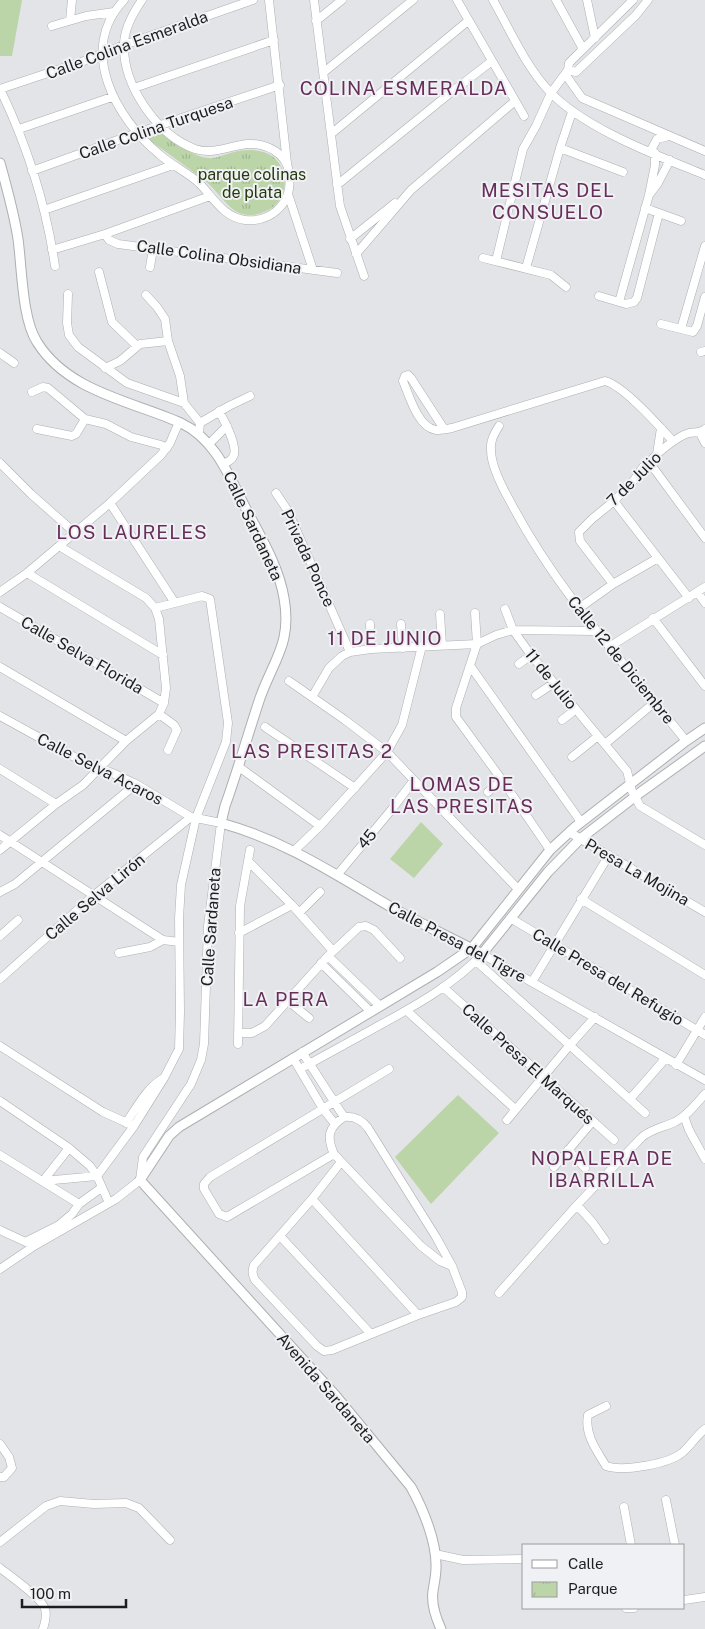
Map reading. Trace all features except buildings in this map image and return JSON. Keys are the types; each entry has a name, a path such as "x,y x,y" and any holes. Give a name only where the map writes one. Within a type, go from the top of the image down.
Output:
{"street":[{"path":"70,20 72,0"},
{"path":"124,0 114,12 107,28 102,55 112,97 125,118 149,145 199,183 228,213 244,220 266,218 274,213 285,202 290,181 269,0"},
{"path":"142,0 131,20 124,45 125,67 128,78 150,115 160,126 183,143 195,149 206,152 220,151 247,144 259,145 279,154 287,163"},
{"name":"Calle Colina Esmeralda","path":"0,89 102,55 124,45 254,0"},
{"path":"314,0 342,215 364,276"},
{"path":"316,21 342,0"},
{"path":"324,72 413,0"},
{"path":"456,0 524,116"},
{"path":"493,0 526,59 551,93 572,112 614,135 705,175"},
{"path":"556,0 583,49"},
{"path":"588,0 595,38"},
{"path":"496,261 523,149 551,93 566,72 569,63 633,0"},
{"path":"566,72 576,72 648,0"},
{"path":"52,26 70,20 114,12"},
{"path":"615,19 622,27"},
{"path":"331,134 468,21"},
{"path":"134,88 274,40"},
{"path":"337,186 492,61"},
{"path":"566,72 582,98 705,151"},
{"name":"Calle Colina Turquesa","path":"32,171 137,132 280,85"},
{"path":"0,89 19,129 44,210 55,266"},
{"path":"19,129 112,97"},
{"path":"350,240 514,101"},
{"path":"526,268 572,112"},
{"path":"619,302 649,194 655,165 653,153 657,139 669,136"},
{"path":"560,148 623,172"},
{"path":"649,194 658,183 670,160"},
{"name":"Calle Sardaneta","path":"0,163 18,238 28,316 36,341 59,367 86,386 177,427 199,433 223,464 274,564 281,583 286,616 283,646 260,700 239,767 217,822 208,926 205,1028 201,1060 190,1084 144,1157 140,1180"},
{"path":"44,210 173,165"},
{"path":"356,254 411,190"},
{"path":"288,194 313,270"},
{"path":"52,250 105,234 210,196"},
{"path":"645,208 682,221"},
{"path":"599,296 630,304 637,298 659,213"},
{"name":"Calle Colina Obsidiana","path":"105,234 109,240 115,243 337,273"},
{"path":"681,329 705,246"},
{"path":"150,267 153,249"},
{"path":"483,258 551,275 566,287"},
{"path":"99,272 112,322 136,346"},
{"path":"68,294 67,323 69,335 78,347 105,368 133,386 184,403"},
{"path":"146,295 165,320 168,341 177,365 184,403 200,423 199,433"},
{"path":"661,324 690,332 695,330 705,298"},
{"path":"105,368 120,361 136,346 168,341"},
{"path":"0,353 14,363"},
{"path":"444,429 411,378 408,375 405,376 403,381 422,422 429,428 437,430 452,428 601,381 614,385 673,441"},
{"path":"32,392 43,387 48,388 85,419 106,424 131,437 169,446"},
{"path":"200,423 219,411 250,396"},
{"path":"219,411 227,426 235,450 235,456 232,460 223,464"},
{"path":"37,429 72,436 76,434 85,419"},
{"path":"209,444 227,426"},
{"name":"Calle 12 de Diciembre","path":"499,426 491,442 491,453 501,485 532,540 578,609 686,741"},
{"path":"0,592 27,573 110,503 169,446 177,427"},
{"path":"657,454 661,428"},
{"path":"703,431 701,435 705,443"},
{"name":"7 de Julio","path":"613,584 580,541 578,535 580,530 614,501 634,480 643,467 648,465 652,458 673,441 689,434 703,431"},
{"path":"0,463 31,494 74,532"},
{"path":"648,465 654,470 705,538"},
{"name":"Privada Ponce","path":"276,493 288,512 350,652"},
{"path":"614,501 688,598"},
{"path":"110,503 175,603"},
{"path":"0,850 56,804 83,785 126,741 159,714 164,704 166,688 159,619 156,608 146,598 59,546"},
{"path":"578,609 613,584 658,558"},
{"path":"27,573 163,655"},
{"path":"609,647 653,618 705,588"},
{"path":"698,593 705,603"},
{"path":"43,1181 97,1176 134,1126 164,1078 178,1049 181,885 196,818 226,742 228,723 211,602 208,598 202,596 156,608"},
{"name":"Calle Selva Florida","path":"0,607 164,704"},
{"name":"11 de Julio","path":"505,609 514,630 531,655 627,771 634,797"},
{"path":"475,613 477,644 454,713 550,850"},
{"path":"440,614 442,645"},
{"path":"653,618 705,686"},
{"path":"370,624 371,649"},
{"path":"401,624 403,648"},
{"path":"312,697 329,668 342,656 350,652 371,649 477,644 496,635 514,630 595,630"},
{"path":"294,851 320,826 387,752 402,725 422,646"},
{"path":"518,664 531,655"},
{"path":"0,667 126,741"},
{"path":"470,667 581,822"},
{"path":"289,681 375,741 518,889"},
{"path":"536,695 554,683"},
{"path":"605,744 654,702"},
{"path":"562,720 575,710"},
{"path":"159,714 174,725 176,733 168,750"},
{"name":"Calle Selva Acaros","path":"0,716 58,749 136,784 196,818"},
{"path":"265,727 355,788"},
{"path":"0,1269 34,1246 133,1187 140,1180 169,1136 179,1127 437,972 472,948 550,850 569,832 705,728"},
{"path":"572,757 598,736"},
{"path":"300,1069 407,1011 443,987 476,961 512,919 548,872 580,839 705,746"},
{"path":"239,767 320,826"},
{"path":"0,769 56,804"},
{"name":"45","path":"338,874 392,810 414,780"},
{"path":"488,792 502,780"},
{"path":"0,892 15,884 136,784"},
{"path":"634,797 640,806 705,845"},
{"name":"Calle Presa del Tigre","path":"196,818 217,822 262,836 294,851 338,874 408,917 472,948 705,1080"},
{"name":"Calle Selva Lirón","path":"0,979 93,896 196,818"},
{"name":"Presa La Mojina","path":"569,832 705,912"},
{"path":"0,835 163,940 180,942"},
{"path":"238,1044 240,906 250,850"},
{"path":"532,982 609,855"},
{"path":"249,862 292,905 331,954 380,1006"},
{"path":"299,913 320,892"},
{"path":"581,899 705,975"},
{"path":"239,933 292,905"},
{"name":"Calle Presa del Refugio","path":"512,919 705,1035"},
{"path":"0,936 18,920"},
{"path":"238,1033 252,1033 259,1030 359,927 370,928 400,958"},
{"path":"119,953 150,947 163,940"},
{"path":"476,961 568,1046 645,1113"},
{"path":"322,964 370,1012"},
{"name":"Calle Presa El Marqués","path":"443,987 614,1140"},
{"path":"287,1000 309,1018"},
{"path":"407,1011 515,1109"},
{"path":"507,1120 568,1046 595,1017"},
{"path":"676,1065 705,1017"},
{"path":"0,1046 103,1112 134,1126"},
{"path":"302,1052 344,1117"},
{"path":"293,1058 335,1124"},
{"path":"630,1099 665,1058"},
{"path":"334,1154 228,1216 219,1214 204,1188 204,1184 210,1177 389,1070"},
{"path":"126,1122 146,1093 154,1084 164,1078"},
{"path":"499,1292 642,1136 654,1129 677,1121 705,1094"},
{"path":"0,1101 69,1148 90,1166 97,1176 109,1203"},
{"path":"684,1116 689,1130 705,1159"},
{"path":"341,1162 312,1199 254,1264 252,1275 320,1349 328,1351 456,1302 462,1297 461,1288 452,1266 436,1237 368,1128 356,1118 344,1117 335,1124 330,1132 331,1146 334,1154 421,1246 440,1261 452,1266"},
{"path":"554,1167 592,1122"},
{"path":"43,1181 69,1148"},
{"path":"568,1150 585,1168"},
{"path":"0,1155 79,1204"},
{"name":"Avenida Sardaneta","path":"140,1180 336,1396 411,1487 420,1504 435,1554 436,1569 432,1593 433,1605 441,1629"},
{"path":"26,1241 59,1225 72,1214 79,1204 101,1188"},
{"path":"312,1199 418,1315"},
{"path":"577,1205 593,1223 604,1240"},
{"path":"0,1230 34,1246"},
{"path":"280,1236 371,1334"},
{"path":"606,1406 588,1415 587,1422 590,1439 606,1466 612,1469 654,1464 683,1453 698,1434 705,1429"},
{"path":"0,1444 10,1457 12,1468 4,1477 0,1477"},
{"path":"666,1500 675,1544"},
{"path":"0,1542 46,1506 60,1501 94,1504 126,1503 139,1508 170,1540"},
{"path":"624,1507 631,1544"},
{"path":"435,1554 463,1560 522,1559"},
{"path":"0,1568 45,1607 46,1614 43,1629"},
{"path":"685,1598 705,1597"}],"green space":[{"path":"0,0 22,0 12,56 0,56"},
{"name":"parque colinas de plata","path":"162,132 183,148 201,157 214,158 246,150 264,152 270,155 279,163 284,175 284,188 280,199 270,209 255,215 245,215 237,212 204,180 148,139"},
{"path":"421,822 443,844 414,878 390,859"},
{"path":"458,1095 499,1133 431,1204 395,1157"}],"district":[{"name":"COLINA ESMERALDA","path":"404,88"},
{"name":"MESITAS DEL CONSUELO","path":"548,201"},
{"name":"LOS LAURELES","path":"132,532"},
{"name":"11 DE JUNIO","path":"385,638"},
{"name":"LAS PRESITAS 2","path":"312,751"},
{"name":"LOMAS DE LAS PRESITAS","path":"462,795"},
{"name":"LA PERA","path":"286,999"},
{"name":"NOPALERA DE IBARRILLA","path":"602,1169"}]}
